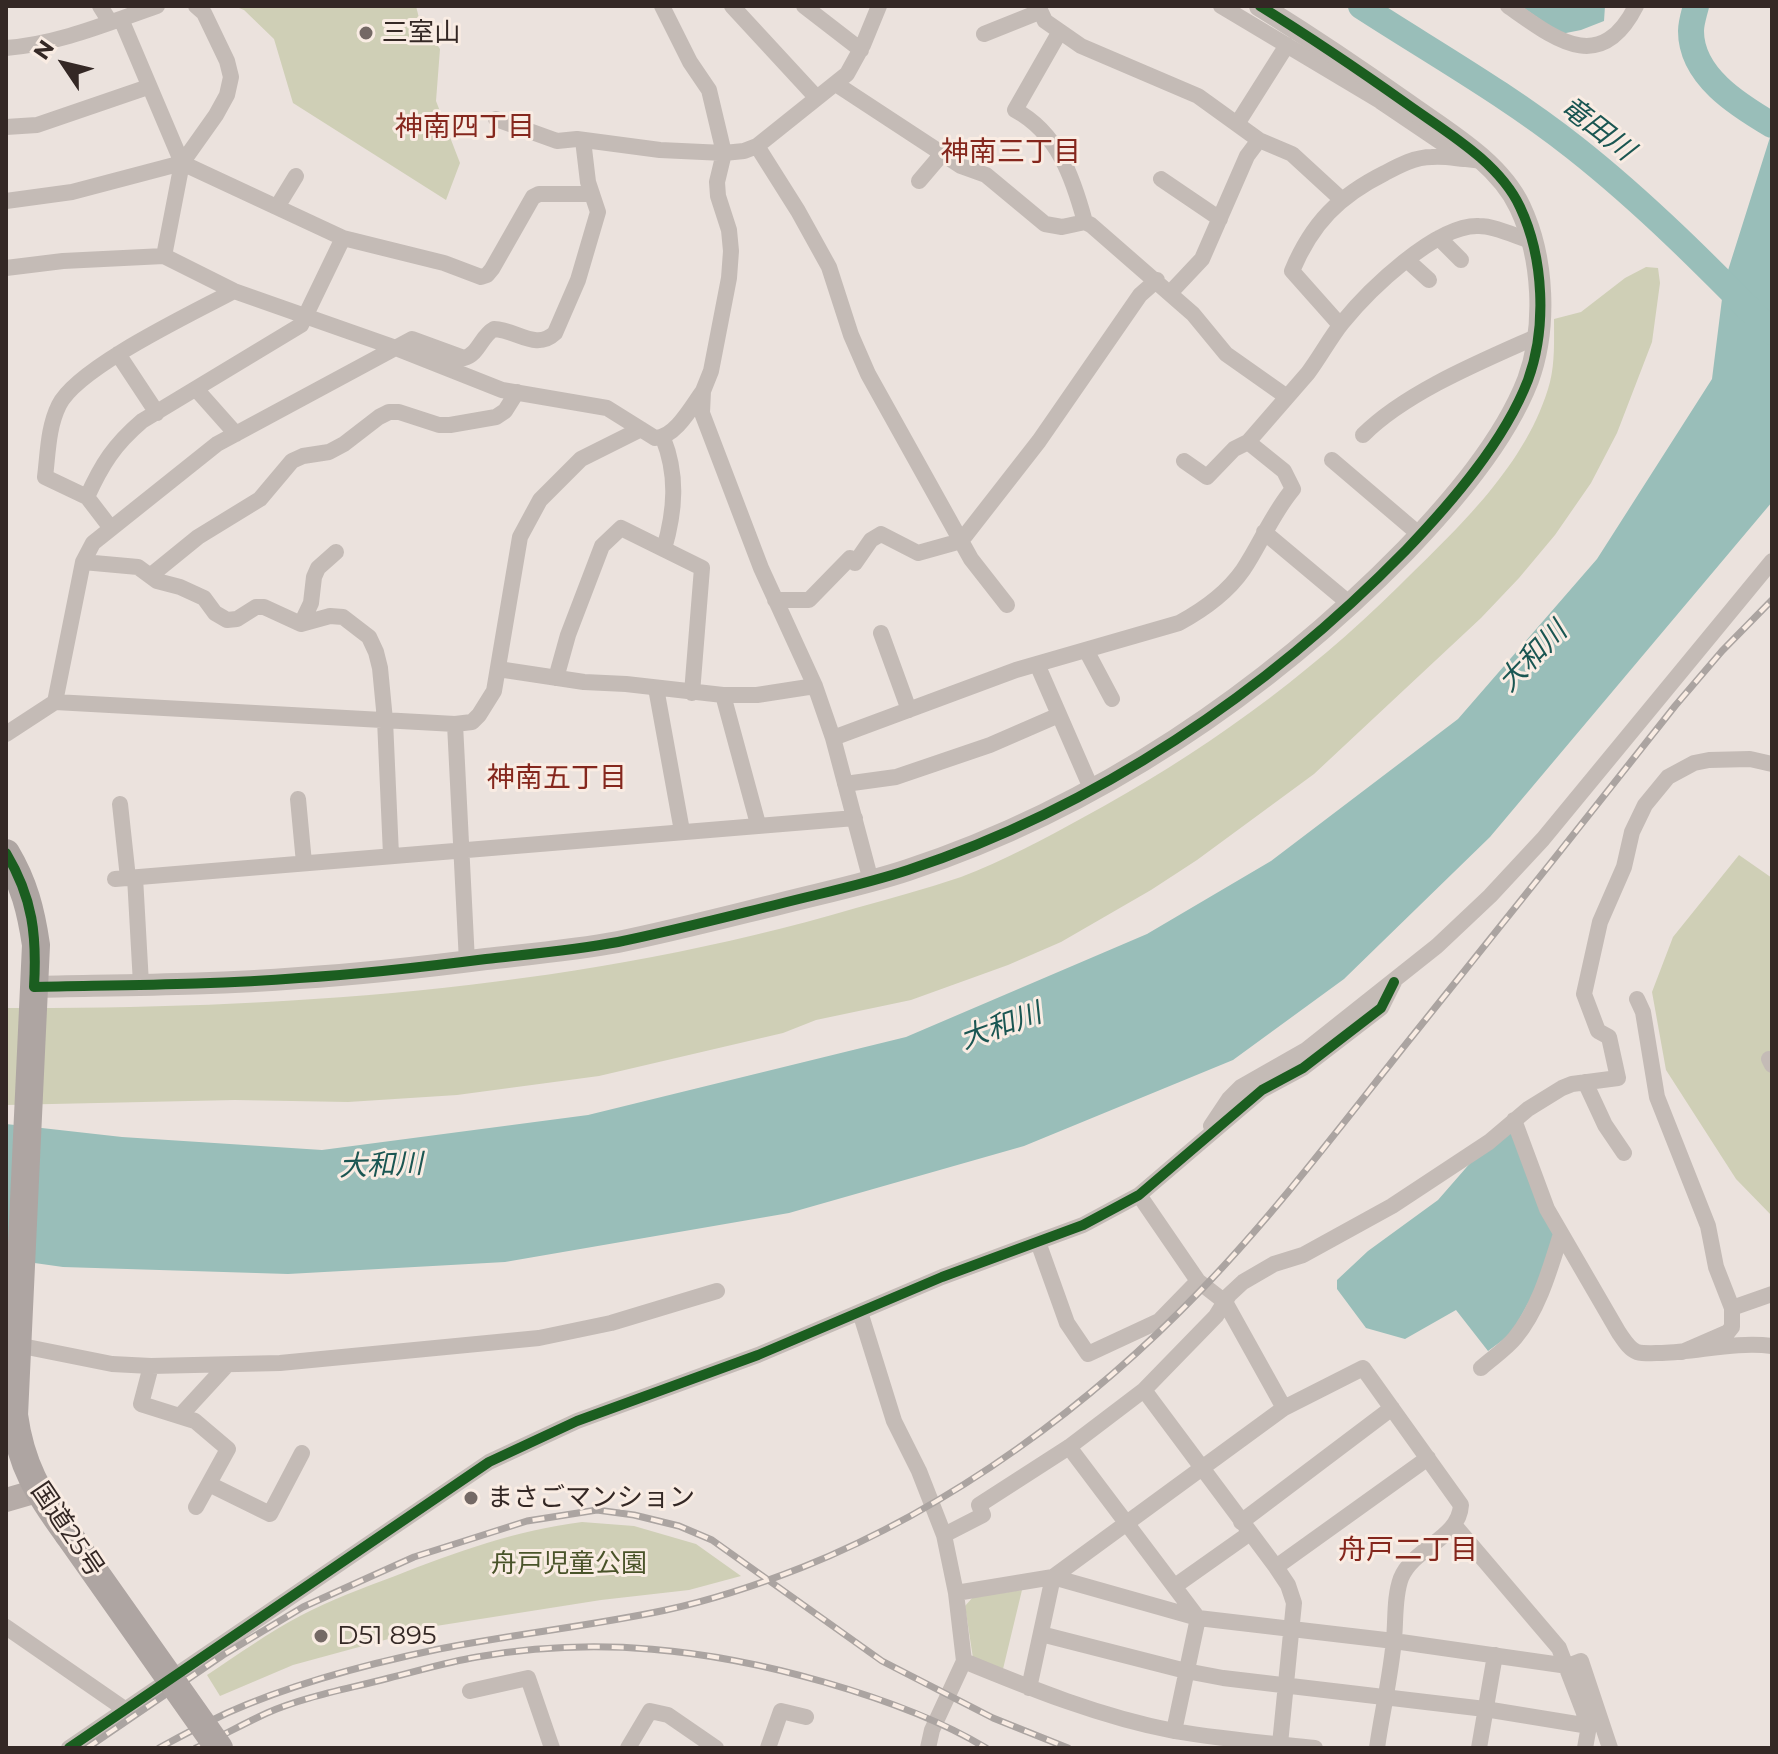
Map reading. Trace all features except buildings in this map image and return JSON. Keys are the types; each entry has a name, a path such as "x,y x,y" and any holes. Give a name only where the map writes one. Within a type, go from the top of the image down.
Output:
{"highway":[{"name":"国道25号","path":"6,853 19,874 30,905 36,945 13,1340 17,1442 37,1491 219,1748"}],"main road":[{"path":"6,1500 37,1491"}],"street":[{"path":"100,6 116,20 182,163"},
{"path":"6,48 69,37 157,6"},
{"path":"164,256 182,163 216,115 227,95 231,77 227,61 204,13 196,6"},
{"path":"662,6 690,62 709,90 724,153 717,182 718,196 729,230 729,278 714,358 703,391 702,413 775,600 815,686 833,738 871,881"},
{"path":"732,6 816,97"},
{"path":"804,6 861,50"},
{"path":"496,119 557,141 583,140 660,150 744,151 757,146 847,74 861,50 879,6"},
{"path":"1221,6 1474,160"},
{"path":"34,987 294,979 467,962 613,943 871,881 968,847 1042,815 1208,719 1274,670 1350,604 1420,535 1457,493 1517,405 1530,375 1540,308 1531,241 1521,208 1509,189 1355,68 1260,6"},
{"path":"1508,6 1561,42 1577,46 1595,45 1610,39 1627,25 1636,6"},
{"path":"984,34 1038,9 1059,33 1095,53 1198,96 1259,140 1292,154 1341,199"},
{"path":"1059,33 1015,110 1041,128 1057,150 1073,179 1085,222 1164,286 1193,314 1226,354 1287,397"},
{"path":"1237,124 1287,45"},
{"path":"836,84 970,171 986,175 1045,224 1062,227 1085,222"},
{"path":"6,127 37,125 148,87"},
{"path":"55,702 83,562 93,543 217,444 412,339 464,358 476,351 483,338 494,329 540,342 548,340 555,333 578,280 598,212 588,182 583,140"},
{"path":"775,600 809,600 850,558 855,563 871,540 881,534 918,553 961,541 1039,441 1140,295 1164,286 1202,259 1247,156 1259,140"},
{"path":"757,146 829,267 851,335 868,374 971,559 1007,605"},
{"path":"919,181 942,154"},
{"path":"1340,325 1292,271 1302,246 1341,199 1408,161 1432,157 1474,160"},
{"path":"6,201 72,192 182,163 343,238 444,263 481,277 492,269 533,197 539,194 592,194"},
{"path":"277,207 296,176"},
{"path":"1161,179 1220,219"},
{"path":"1184,461 1207,477 1234,449 1248,442 1329,345 1340,325 1367,296 1439,238 1462,228 1480,226 1531,241"},
{"path":"87,497 103,461 121,439 157,413 301,325 343,238"},
{"path":"1439,238 1461,260"},
{"path":"6,268 63,261 164,256 234,291 396,348 502,390 607,408 655,438 663,438 703,391"},
{"path":"1408,261 1429,280"},
{"path":"110,527 87,497 45,477 51,427 60,402 87,376 118,354 234,291"},
{"path":"1363,435 1377,421 1410,400 1479,362 1538,336"},
{"path":"118,354 157,413"},
{"path":"196,389 236,434"},
{"path":"150,576 198,537 260,499 292,461 329,452 379,417 389,412 399,412 439,425 450,425 496,417 505,411 517,392"},
{"path":"6,734 55,702 455,724 472,722 494,691 520,537 529,518 540,500 581,459 641,429"},
{"path":"663,438 674,476 673,518 664,549"},
{"path":"833,738 1037,664 1179,623 1202,609 1229,587 1243,570 1272,516 1293,489 1284,471 1248,442"},
{"path":"1332,460 1420,535"},
{"path":"556,678 568,635 602,546 621,528 702,568 692,693"},
{"path":"1264,532 1350,604"},
{"path":"301,624 311,603 318,568 336,552"},
{"path":"69,1748 489,1462 577,1421 758,1355 942,1277 1102,1217 1139,1195 1205,1137 1220,1110 1241,1087 1306,1050 1394,982 1465,921 1517,869 1772,561"},
{"path":"83,562 138,567 150,576 204,598 215,613 227,620 237,619 256,607 264,607 301,624 330,616 343,617 369,637 380,668 391,855"},
{"path":"881,633 909,710"},
{"path":"1086,650 1112,699"},
{"path":"1037,664 1091,788"},
{"path":"498,669 723,695 757,695 815,686"},
{"path":"656,688 682,831"},
{"path":"723,695 758,824"},
{"path":"845,784 896,777 990,745 1059,715"},
{"path":"455,724 467,962"},
{"path":"944,1535 983,1515 979,1505 1069,1447 1144,1390 1216,1316 1235,1288 1264,1269 1303,1255 1392,1206 1489,1142 1514,1120 1562,1088 1618,1078 1609,1037 1598,1031 1584,994 1600,922 1624,867 1632,832 1645,805 1668,777 1694,763 1750,759 1772,764"},
{"path":"298,799 304,863"},
{"path":"120,804 126,878 141,984"},
{"path":"126,878 855,818"},
{"path":"1637,999 1643,1012 1657,1097 1708,1226 1716,1267 1732,1308 1732,1327 1728,1332 1682,1352"},
{"path":"1585,1082 1605,1125 1624,1153"},
{"path":"1514,1120 1538,1187 1561,1234 1629,1346 1645,1353 1772,1346"},
{"path":"1139,1195 1198,1281 1225,1302 1284,1408"},
{"path":"1481,1368 1509,1345 1524,1326 1546,1280 1561,1234"},
{"path":"1038,1242 1067,1323 1088,1354 1159,1321 1198,1281"},
{"path":"13,1340 112,1364 226,1366 539,1338 644,1315 717,1291"},
{"path":"1732,1308 1772,1294"},
{"path":"860,1312 894,1421 919,1471 944,1535 956,1593 964,1661 932,1730 928,1748"},
{"path":"151,1366 141,1404 195,1421 228,1449 196,1507"},
{"path":"180,1416 226,1366"},
{"path":"1029,1688 1053,1577 1284,1408 1363,1368 1461,1505 1455,1526 1417,1555 1401,1578 1377,1748"},
{"path":"1144,1390 1276,1567 1292,1594 1292,1630 1280,1744"},
{"path":"1175,1586 1392,1408"},
{"path":"1069,1447 1198,1618 1174,1731"},
{"path":"209,1484 270,1514 302,1453"},
{"path":"1276,1567 1428,1458"},
{"path":"1455,1526 1549,1634 1568,1666 1589,1726 1585,1748"},
{"path":"956,1593 1053,1577 1198,1618 1394,1641 1568,1666 1581,1661 1610,1748"},
{"path":"6,1627 126,1710"},
{"path":"1041,1634 1186,1671 1485,1709 1589,1726"},
{"path":"1479,1748 1495,1655"},
{"path":"964,1661 1069,1703 1174,1731 1315,1748"},
{"path":"470,1691 528,1678 552,1748"},
{"path":"628,1748 650,1711 668,1715 708,1746"},
{"path":"768,1748 781,1711 806,1717"}],"green space":[{"path":"234,6 416,6 419,18 440,49 436,101 460,163 446,200 293,103 274,39 244,10"},
{"path":"1646,267 1658,268 1660,283 1652,342 1617,433 1591,483 1555,535 1519,578 1481,618 1314,774 1197,860 1061,942 911,1000 816,1020 783,1033 599,1076 457,1095 348,1102 235,1100 6,1105 6,1008 220,1004 328,998 541,976 752,936 856,908 961,877 1039,841 1127,793 1210,741 1289,683 1363,620 1466,518 1508,468 1540,412 1550,382 1554,319 1581,312 1625,278"},
{"path":"1739,855 1772,878 1772,1216 1736,1179 1666,1070 1652,992 1673,937"},
{"name":"舟戸児童公園","path":"582,1522 634,1526 696,1544 741,1576 689,1590 601,1600 436,1626 293,1665 220,1696 207,1675 288,1623 347,1594 487,1543 534,1530"},
{"path":"1022,1590 1003,1669 973,1658 965,1606 973,1597"}],"water":[{"path":"1521,6 1605,6 1604,21 1561,34"},
{"name":"大和川","path":"1772,131 1772,502 1490,837 1344,979 1233,1060 1024,1146 789,1213 505,1262 288,1274 63,1267 6,1259 6,1124 122,1137 322,1150 588,1115 906,1037 1147,934 1271,861 1458,719 1597,559 1712,379 1724,283"},
{"path":"1509,1133 1514,1134 1555,1235 1536,1289 1511,1334 1488,1351 1456,1310 1405,1339 1366,1328 1337,1289 1337,1280 1368,1251 1438,1200 1472,1161"}],"waterway":[{"name":"竜田川","path":"1361,6 1497,92 1575,148 1652,214 1772,332"},
{"path":"1696,6 1691,31 1699,62 1731,98 1772,125"}],"railway":[{"path":"159,1748 252,1702 358,1668 467,1644 666,1610 753,1585 859,1543 966,1483 1018,1448 1115,1372 1230,1259 1307,1169 1675,706 1722,651 1772,600"},
{"path":"87,1748 223,1655 303,1607 414,1557 527,1521 597,1510 679,1526 712,1540 882,1661 993,1718 1068,1748"},
{"path":"196,1748 267,1713 327,1693 477,1657 565,1647 652,1649 738,1661 781,1671 907,1710 948,1727 986,1748"}],"cycle path":[{"path":"6,853 28,902 34,934 34,987 233,982 370,972 618,942 876,880 978,844 1046,814 1112,779 1175,740 1296,651 1352,602 1423,532 1475,471 1505,426 1528,380 1538,338 1540,293 1534,248 1520,207 1499,176 1454,137 1260,6"},
{"path":"69,1748 489,1462 577,1421 758,1355 942,1277 1083,1225 1139,1195 1262,1090 1303,1068 1381,1008 1394,982"}],"place":[{"name":"三室山","path":"366,33"},
{"name":"まさごマンション","path":"471,1498"},
{"name":"D51 895","path":"321,1636"}],"district":[{"name":"神南四丁目","path":"465,128"},
{"name":"神南三丁目","path":"1011,153"},
{"name":"神南五丁目","path":"557,779"},
{"name":"舟戸二丁目","path":"1408,1551"}]}
